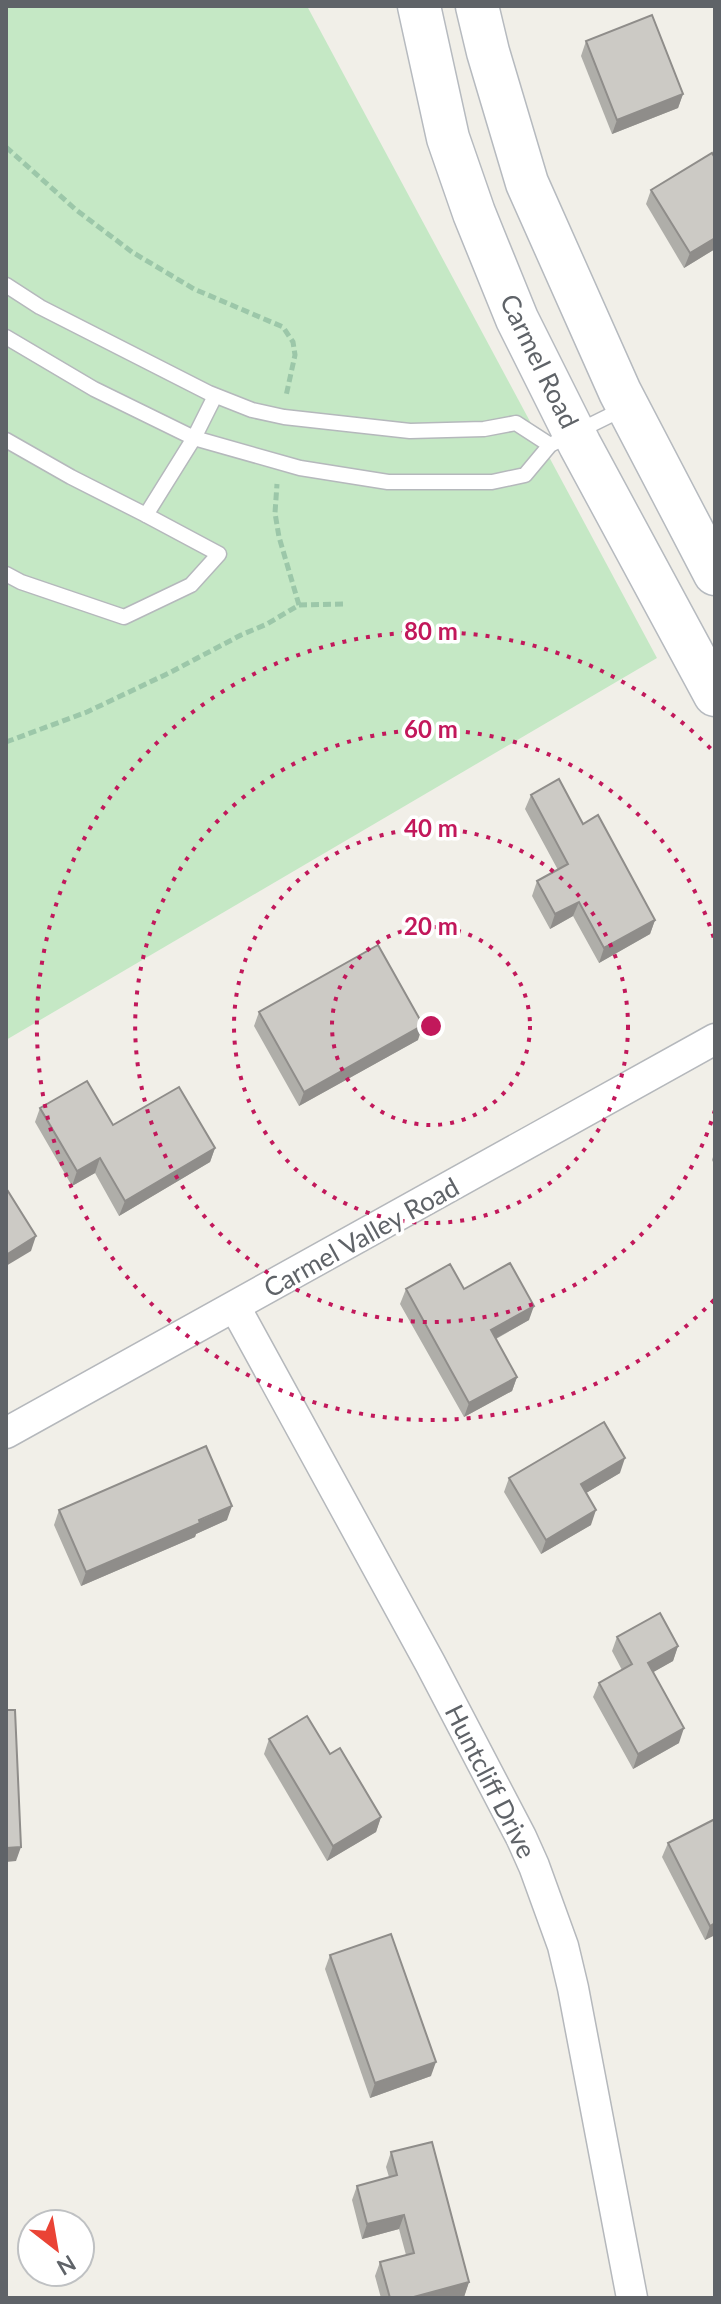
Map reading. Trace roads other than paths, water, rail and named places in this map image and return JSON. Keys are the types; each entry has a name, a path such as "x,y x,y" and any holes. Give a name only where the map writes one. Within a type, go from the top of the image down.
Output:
{"main road":[{"name":"Carmel Road","path":"419,6 448,138 562,439 715,695"},
{"path":"477,6 527,183 628,407 715,574"}],"street":[{"name":"Carmel Valley Road","path":"6,1433 715,1039"},
{"name":"Huntcliff Drive","path":"235,1307 430,1663 534,1866 563,1946 573,1988 632,2298"}],"lane":[{"path":"6,285 40,307 215,396 252,410 284,417 410,431 484,429 516,423 562,439"},
{"path":"6,337 94,389 194,438 300,468 388,482 492,482 525,475 562,439 628,407"},
{"path":"146,515 194,438 215,396"},
{"path":"6,440 219,554 191,585 124,617 6,574"}]}
